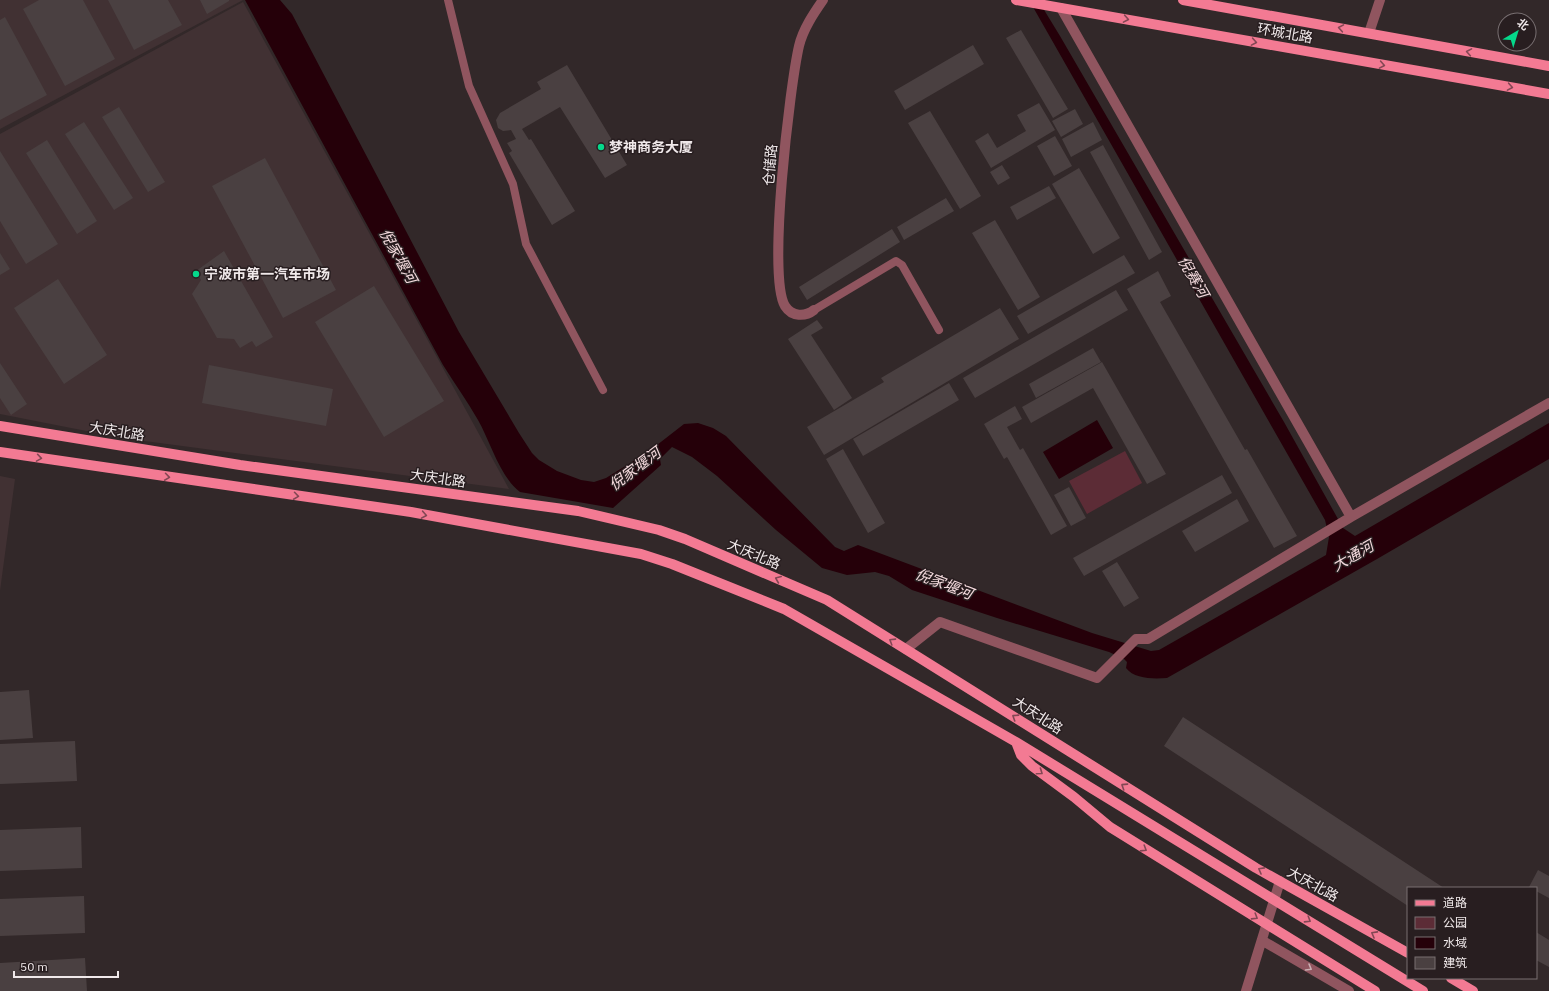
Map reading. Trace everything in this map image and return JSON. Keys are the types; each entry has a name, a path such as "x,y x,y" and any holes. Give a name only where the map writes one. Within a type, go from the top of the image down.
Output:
{"main road":[{"name":"环城北路","path":"1016,0 1549,94"},
{"name":"环城北路","path":"1183,0 1549,66"},
{"name":"大庆北路","path":"0,426 240,465 578,511 660,530 827,600 1157,807 1280,881 1407,952"},
{"path":"0,452 411,512 641,554 672,564 784,609 1016,742 1423,991"},
{"path":"1016,742 1021,755 1032,766 1068,792 1110,827 1375,991"},
{"path":"1453,979 1473,991"}],"street":[{"name":"仓储路","path":"814,310 808,315 801,316 792,312 785,306 780,288 779,244 783,167 798,51 813,14 823,0"},
{"path":"1369,33 1380,0"},
{"path":"1061,8 1350,518"},
{"path":"906,649 940,622 1097,678 1136,639 1148,639 1350,518 1549,403"},
{"path":"1246,991 1268,925 1280,881"},
{"path":"1263,941 1349,991"}],"lane":[{"path":"448,0 469,86 512,184 526,244 603,390"},
{"path":"814,310 896,261 902,265 939,330"}],"shaded area":[{"path":"0,0 243,0 0,129"},
{"name":"宁波市第一汽车市场","path":"243,2 509,489 122,438 0,414 0,134"},
{"path":"0,476 15,479 0,591"}],"green space":[{"path":"1125,451 1142,483 1087,514 1069,481"}],"water":[{"path":"245,0 280,0 292,14 459,332 519,433 532,453 539,460 557,471 581,480 594,482 606,478 648,452 684,424 698,423 713,428 726,436 835,547 844,551 858,545 1092,633 1151,651 1159,650 1326,555 1329,537 1325,520 1029,0 1038,0 1060,36 1284,422 1343,528 1355,536 1549,423 1549,459 1377,559 1167,678 1144,678 1129,672 1126,668 1127,662 1124,659 1109,652 912,590 889,576 875,572 847,575 822,568 776,530 717,476 692,457 672,447 660,459 661,465 613,508 520,492 501,468 478,420 443,365"},
{"path":"1097,420 1113,448 1059,479 1043,452"}],"building":[{"path":"39,0 83,0 115,59 65,86 23,9"},
{"path":"108,0 168,0 182,25 134,50"},
{"path":"200,0 229,0 229,1 207,14"},
{"path":"5,17 47,95 0,120 0,20"},
{"path":"1021,30 1068,109 1053,118 1006,38"},
{"path":"973,45 984,64 905,110 894,91"},
{"name":"梦神商务大厦","path":"567,65 627,165 605,178 560,107 522,129 529,140 531,139 575,211 552,225 509,153 512,151 507,143 516,139 511,130 503,131 498,128 496,120 500,113 541,89 537,82"},
{"path":"1039,103 1055,130 991,168 975,141 988,133 997,148 1026,131 1017,115"},
{"path":"119,107 165,182 148,192 102,117"},
{"path":"1075,109 1083,124 1061,137 1052,121"},
{"path":"930,111 981,196 960,209 908,123"},
{"path":"84,122 133,198 114,210 65,134"},
{"path":"1093,122 1102,140 1071,157 1062,139"},
{"path":"1055,136 1072,166 1054,176 1037,146"},
{"path":"47,140 97,221 77,234 26,153"},
{"path":"1103,145 1162,252 1149,260 1090,152"},
{"path":"0,151 58,244 26,264 0,221"},
{"path":"265,158 336,290 283,318 212,186"},
{"path":"1002,165 1010,178 998,185 990,172"},
{"path":"1079,168 1120,238 1093,254 1052,184"},
{"path":"1049,186 1056,198 1017,220 1010,207"},
{"path":"946,198 954,211 904,240 897,227"},
{"path":"995,220 1040,297 1018,310 972,233"},
{"path":"892,229 900,242 807,300 799,287"},
{"path":"224,251 273,337 256,347 252,341 240,348 234,339 217,338 192,294 201,280 196,271"},
{"path":"0,253 10,269 0,275"},
{"path":"1124,255 1135,273 1028,334 1017,316"},
{"path":"1158,271 1171,296 1160,302 1245,450 1247,449 1297,536 1274,548 1127,289"},
{"path":"58,279 107,355 64,384 14,308"},
{"path":"374,286 444,401 384,437 315,322"},
{"path":"1116,290 1128,310 975,398 963,378"},
{"path":"1000,308 1019,339 824,455 807,427 884,382 881,378"},
{"path":"817,320 823,328 811,335 852,398 834,410 788,339"},
{"path":"1093,348 1101,362 1036,398 1029,384"},
{"path":"1102,362 1166,474 1147,484 1093,388 1031,423 1022,407"},
{"path":"0,363 27,404 11,415 0,398"},
{"path":"209,365 333,389 326,426 202,403"},
{"path":"949,383 959,400 863,456 853,439"},
{"path":"1015,406 1022,419 1007,427 1020,450 1023,448 1067,526 1051,535 1007,457 1004,459 984,424"},
{"path":"843,449 885,523 868,533 826,459"},
{"path":"1222,475 1232,493 1084,576 1073,558"},
{"path":"1069,487 1086,518 1071,526 1054,495"},
{"path":"1237,499 1249,521 1195,552 1182,531"},
{"path":"1117,562 1139,598 1124,607 1102,571"},
{"path":"29,690 33,738 0,740 0,692"},
{"path":"1183,717 1442,887 1407,887 1407,905 1164,746"},
{"path":"75,741 77,781 0,784 0,744"},
{"path":"81,827 82,868 0,871 0,830"},
{"path":"1538,870 1549,876 1549,898 1537,892 1537,887 1529,887"},
{"path":"84,896 85,933 0,936 0,899"},
{"path":"1537,933 1549,940 1549,967 1537,961"},
{"path":"85,958 87,991 0,991 0,963"}],"place":[{"name":"梦神商务大厦","path":"601,147"},
{"name":"宁波市第一汽车市场","path":"196,274"}],"water label":[{"name":"倪家堰河","path":"398,256"},
{"name":"倪赛河","path":"1193,277"},
{"name":"倪家堰河","path":"635,469"},
{"name":"大通河","path":"1353,556"},
{"name":"倪家堰河","path":"944,584"}]}
